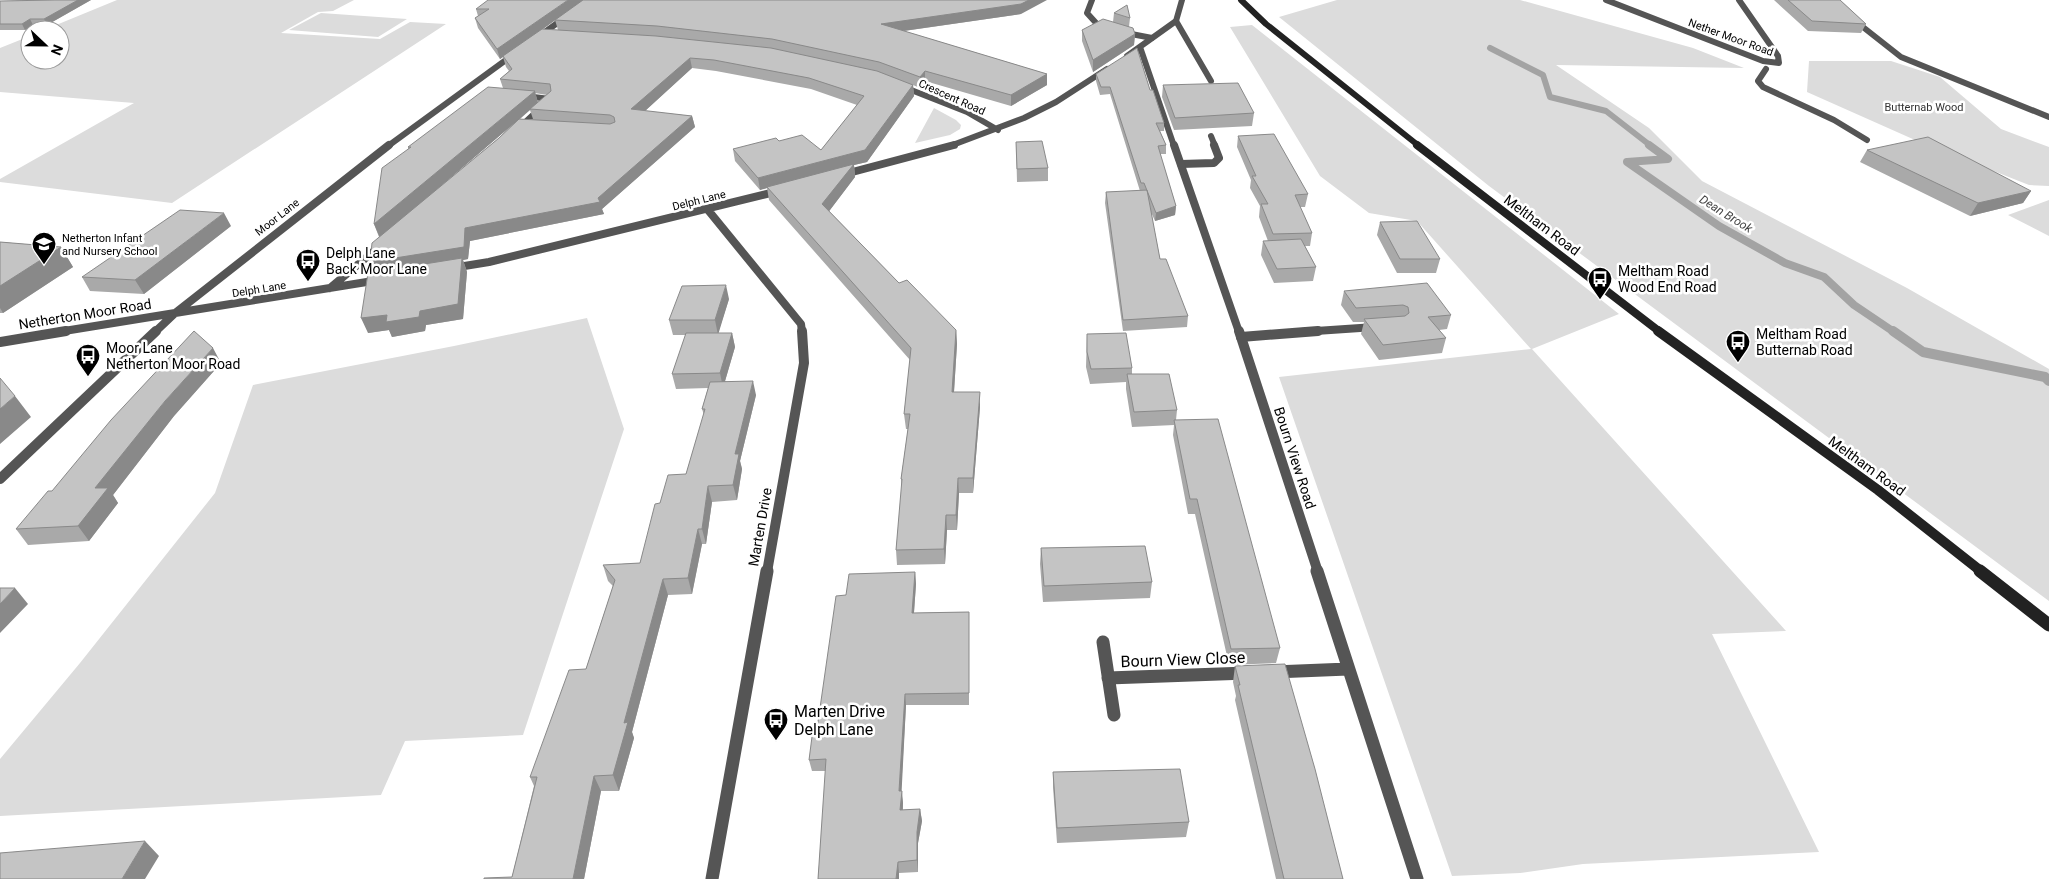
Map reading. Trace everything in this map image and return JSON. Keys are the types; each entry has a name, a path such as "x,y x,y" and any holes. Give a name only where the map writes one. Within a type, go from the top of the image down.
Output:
{"main road":[{"name":"Meltham Road","path":"1240,0 1266,24 1494,206 1684,351 1878,490 2049,626"}],"street":[{"path":"1092,0 1087,13 1097,24 1113,31 1152,38"},
{"path":"1118,62 1176,21 1182,0"},
{"name":"Nether Moor Road","path":"1606,0 1768,66 1779,63 1778,56 1739,0"},
{"path":"534,40 576,10"},
{"path":"1848,15 1901,57 2049,118"},
{"path":"1176,21 1211,81"},
{"path":"542,34 551,35"},
{"name":"Bourn View Road","path":"1140,47 1241,337 1417,879"},
{"name":"Moor Lane","path":"0,479 174,314 394,141 518,51"},
{"path":"835,177 934,151 998,130 1049,106 1111,66"},
{"path":"1768,66 1758,81 1762,86 1834,120 1867,140"},
{"name":"Crescent Road","path":"898,85 967,112 998,130"},
{"path":"464,91 473,92"},
{"path":"515,131 550,99 521,96"},
{"path":"522,125 531,126"},
{"path":"1181,164 1214,163 1219,158 1211,136"},
{"name":"Delph Lane","path":"442,270 489,262 788,189"},
{"name":"Marten Drive","path":"708,210 801,324 804,363 712,879"},
{"path":"330,288 390,237"},
{"name":"Delph Lane","path":"174,314 386,279"},
{"name":"Netherton Moor Road","path":"0,342 174,314"},
{"path":"1241,337 1390,326"},
{"name":"Bourn View Close","path":"1103,642 1114,715"},
{"name":"Bourn View Close","path":"1108,678 1348,669"}],"green space":[{"path":"117,0 354,0 333,11 318,12 281,33 380,39 410,22 446,24 172,203 0,182 0,179 134,103 0,92 0,48 20,40 20,70 70,70 70,20 68,20"},
{"path":"1337,0 1520,0 1693,48 1744,68 1556,65 1649,128 1702,181 1907,288 2049,369 2049,601 1489,186 1279,17"},
{"path":"321,13 407,19 378,37 289,30"},
{"path":"1252,25 1619,314 1532,349 1786,631 1712,634 1819,852 1583,864 1520,873 1452,876 1279,377 1531,349 1417,221 1369,213 1320,176 1230,27"},
{"name":"Butternab Wood","path":"1809,61 1891,61 1940,77 2001,129 2049,147 2049,186 2029,185 1915,140 1807,92"},
{"path":"934,108 956,120 961,125 960,129 950,135 915,143"},
{"path":"2049,200 2049,236 2008,215"},
{"path":"587,318 624,429 523,735 405,741 381,795 0,816 0,759 80,663 215,493 253,385"}],"building":[{"path":"78,0 44,19 20,20 20,24 0,24 0,1"},
{"path":"488,0 568,0 497,49 475,18 489,9 476,9"},
{"path":"583,0 1029,0 1021,4 881,24 1047,74 1011,95 925,71 920,77 879,62 772,39 657,26 555,20"},
{"path":"1788,0 1840,0 1866,24 1812,21"},
{"path":"1127,5 1130,18 1114,13"},
{"path":"1103,19 1133,28 1135,34 1093,60 1082,30"},
{"path":"542,29 656,36 771,48 877,71 913,85 865,150 758,178 733,149 776,138 779,141 802,135 821,150 864,96 809,78 714,60 690,58 631,109 692,116 598,198 600,202 465,228 464,247 370,262 372,243 499,138 519,119 610,124 615,122 614,117 610,115 530,109 551,91 550,84 500,79 512,69 503,56"},
{"path":"1137,48 1150,90 1153,90 1164,123 1156,123 1166,145 1158,146 1176,206 1156,213 1144,183 1141,183 1110,87 1101,87 1096,74"},
{"path":"1238,83 1254,113 1175,118 1163,85"},
{"path":"488,87 535,91 374,224 382,168"},
{"path":"1274,134 1308,194 1295,195 1312,233 1273,234 1261,204 1268,204 1252,176 1256,176 1238,136"},
{"path":"1928,137 2031,191 1978,203 1867,150"},
{"path":"1042,141 1048,168 1017,169 1016,142"},
{"path":"854,164 822,204 899,283 907,280 956,330 952,392 980,392 973,478 958,478 956,515 946,515 944,549 896,550 901,479 910,414 904,414 911,348 767,187"},
{"path":"1147,190 1160,259 1166,259 1188,316 1123,320 1106,192"},
{"path":"180,210 224,213 135,280 82,277"},
{"path":"1417,221 1440,259 1400,259 1380,222"},
{"path":"1301,239 1316,267 1277,269 1263,241"},
{"path":"0,242 61,247 0,286"},
{"path":"462,258 458,304 420,311 419,317 386,322 387,315 361,318 368,273"},
{"path":"1427,283 1451,315 1428,317 1446,338 1383,345 1364,319 1405,316 1409,313 1408,307 1403,305 1356,308 1344,291"},
{"path":"726,285 715,320 669,320 682,286"},
{"path":"194,331 213,348 165,401 95,488 108,488 78,526 16,529 48,491 52,491 111,420"},
{"path":"686,333 732,333 720,373 672,374"},
{"path":"1126,333 1132,368 1091,369 1087,352 1087,334"},
{"path":"1127,374 1169,374 1177,410 1134,412"},
{"path":"0,378 15,396 0,409"},
{"path":"753,381 735,454 739,454 733,485 708,486 702,529 698,529 688,578 663,579 624,723 628,722 613,775 594,776 573,879 484,879 512,877 537,777 530,777 569,670 586,669 615,580 603,565 640,563 655,504 660,503 668,475 686,474 705,409 702,409 710,382"},
{"path":"1218,419 1280,648 1231,649 1197,499 1190,499 1174,420"},
{"path":"1145,546 1152,582 1044,586 1041,548"},
{"path":"915,572 912,613 969,612 969,693 905,694 899,791 902,791 900,810 920,809 917,832 917,860 898,862 896,879 818,879 826,759 809,760 813,729 817,729 836,596 846,595 849,574"},
{"path":"0,588 15,588 0,604"},
{"path":"1285,664 1315,769 1343,879 1284,879 1235,666"},
{"path":"1180,769 1189,822 1057,828 1053,772"},
{"path":"145,841 122,879 0,879 0,853"}],"waterway":[{"name":"Dean Brook","path":"1490,48 1543,75 1550,97 1606,111 1651,146"},
{"name":"Dean Brook","path":"1649,145 1668,159 1627,162 1719,226 1785,263 1824,277 1854,305 1894,332"},
{"name":"Dean Brook","path":"1893,331 1923,352 2045,377 2049,381"}],"place":[{"name":"Netherton Infant and Nursery School","path":"44,265"},
{"name":"Delph Lane Back Moor Lane","path":"308,282"},
{"name":"Meltham Road Wood End Road","path":"1600,300"},
{"name":"Meltham Road Butternab Road","path":"1738,363"},
{"name":"Moor Lane Netherton Moor Road","path":"88,377"},
{"name":"Marten Drive Delph Lane","path":"776,741"}]}
